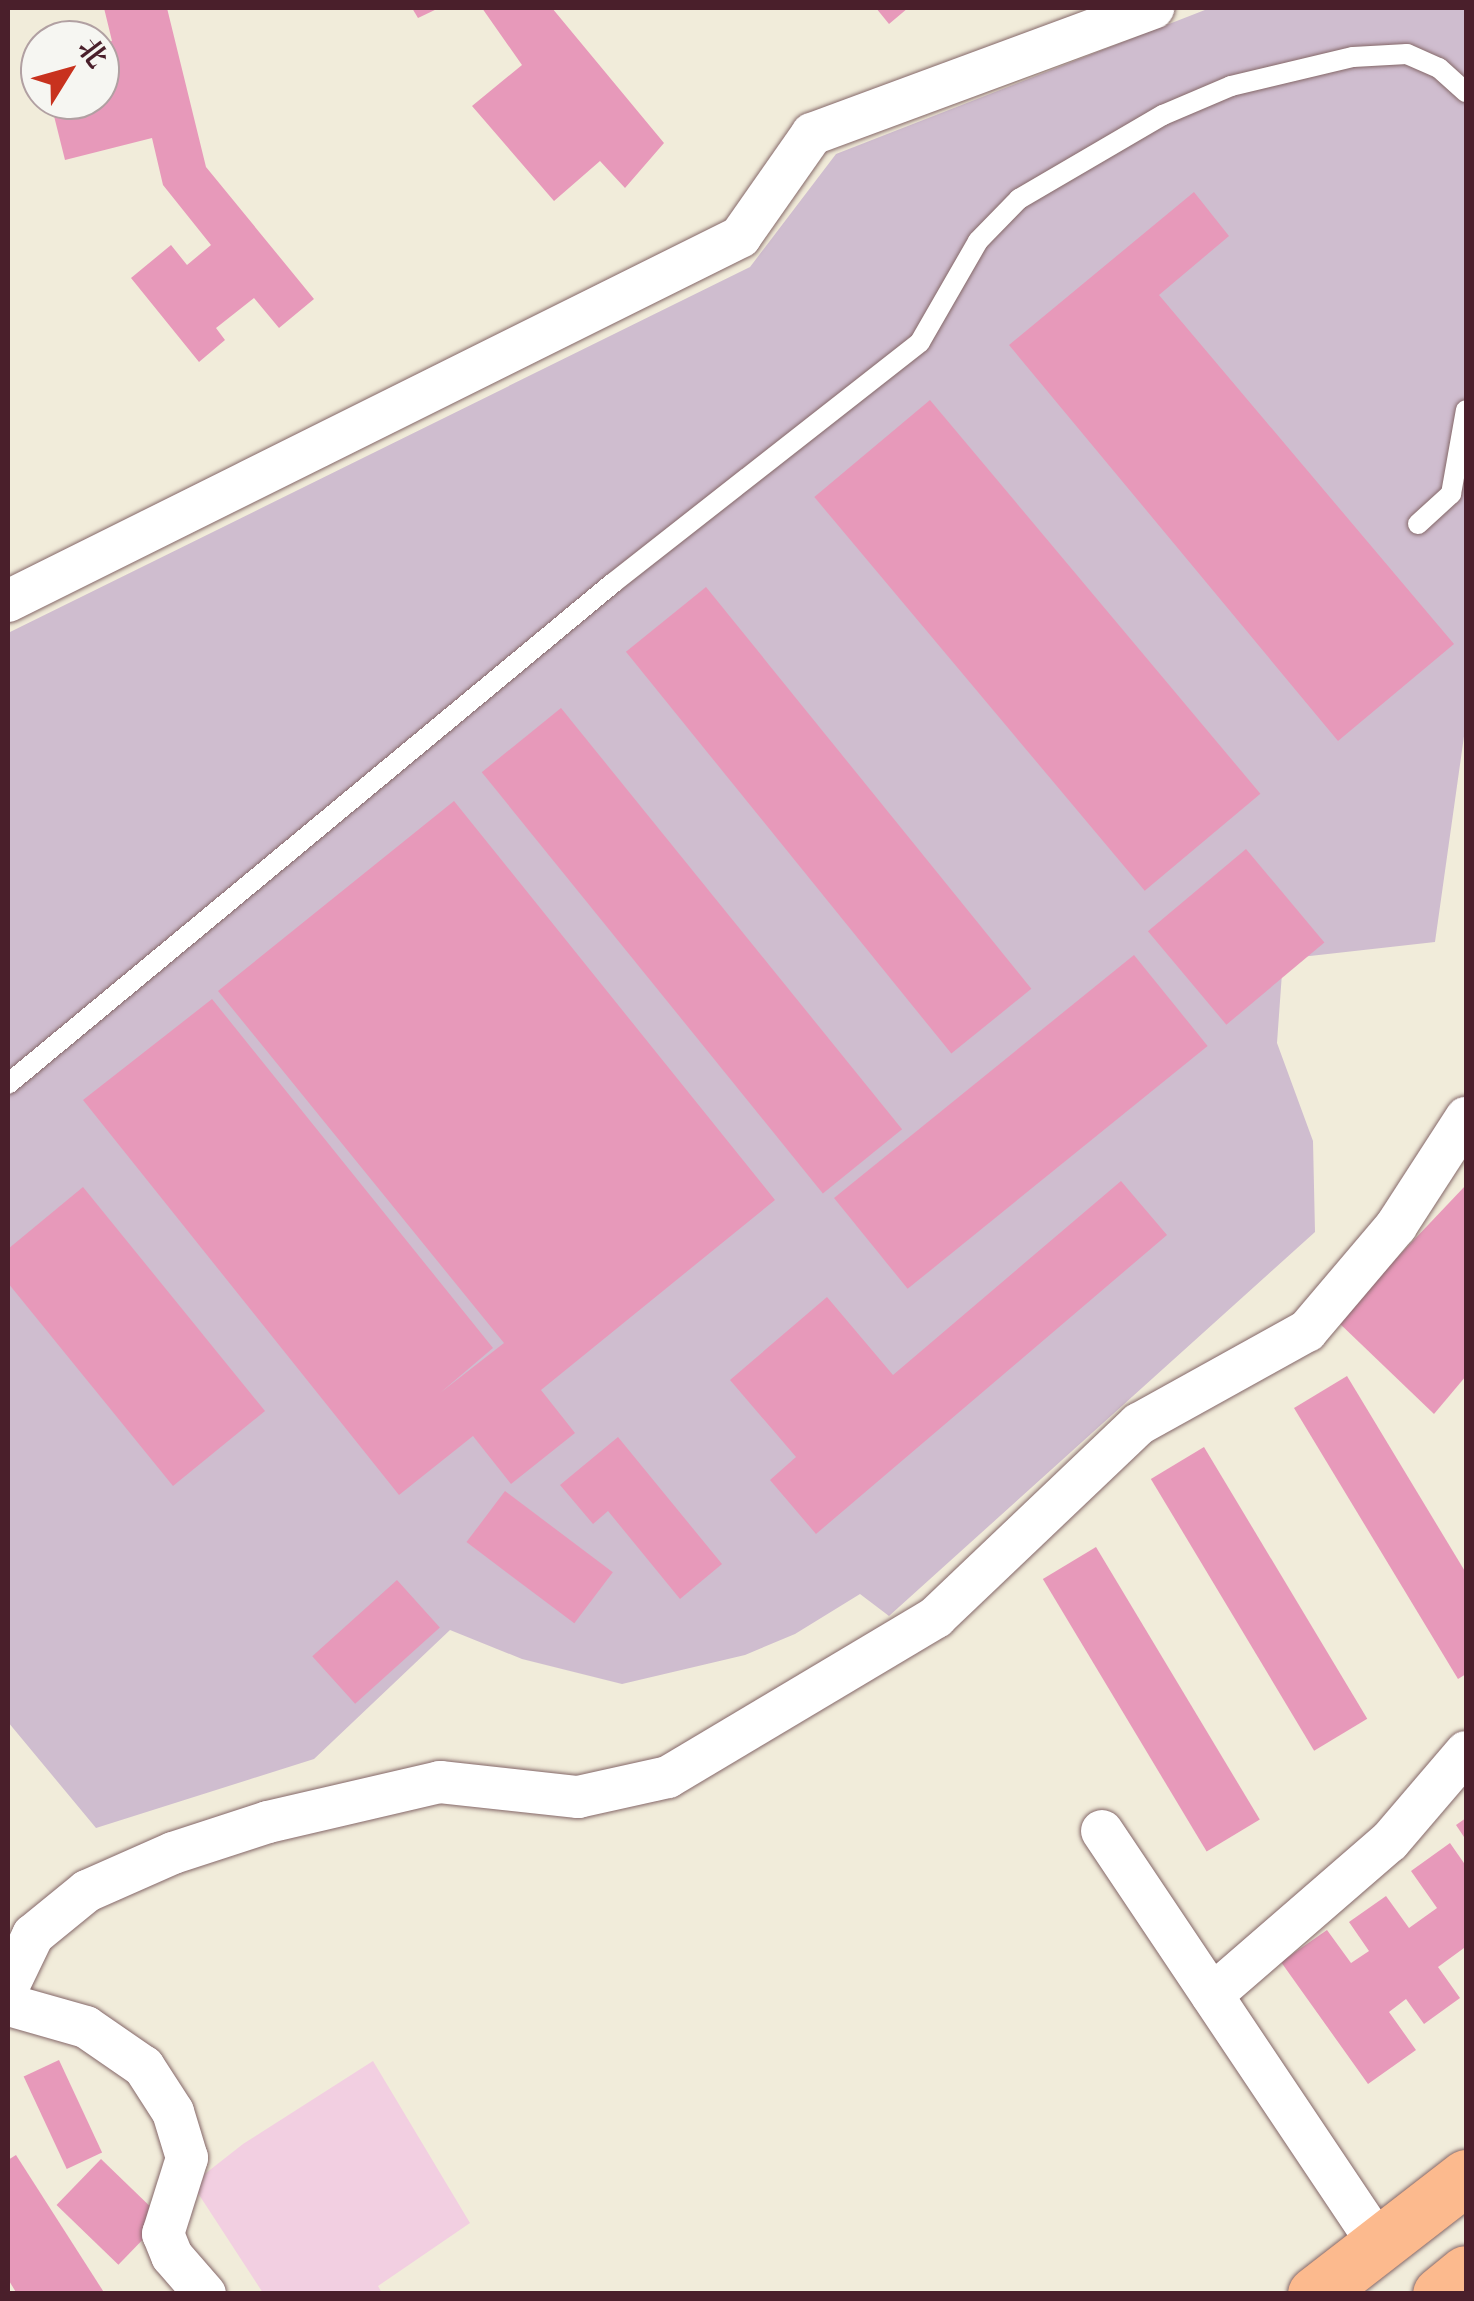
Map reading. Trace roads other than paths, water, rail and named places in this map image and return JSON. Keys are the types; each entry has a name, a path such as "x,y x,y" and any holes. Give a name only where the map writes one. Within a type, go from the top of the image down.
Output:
{"main road":[{"path":"1315,2294 1466,2177"},
{"path":"1440,2294 1466,2273"}],"street":[{"path":"8,601 740,238 812,134 1153,8"},
{"path":"205,2294 172,2256 162,2234 187,2158 173,2112 144,2066 86,2027 8,2005 8,1987 33,1935 88,1890 172,1853 268,1822 440,1782 578,1797 668,1778 888,1650 936,1617 1138,1424 1307,1331 1396,1226 1466,1118"},
{"path":"1212,1995 1390,1841 1466,1752"},
{"path":"1102,1831 1379,2244"}],"lane":[{"path":"8,1084 613,583 920,342 978,241 1019,199 1163,115 1249,82 1353,57 1407,54 1439,68 1466,92"},
{"path":"1418,524 1451,494 1466,410"}]}
